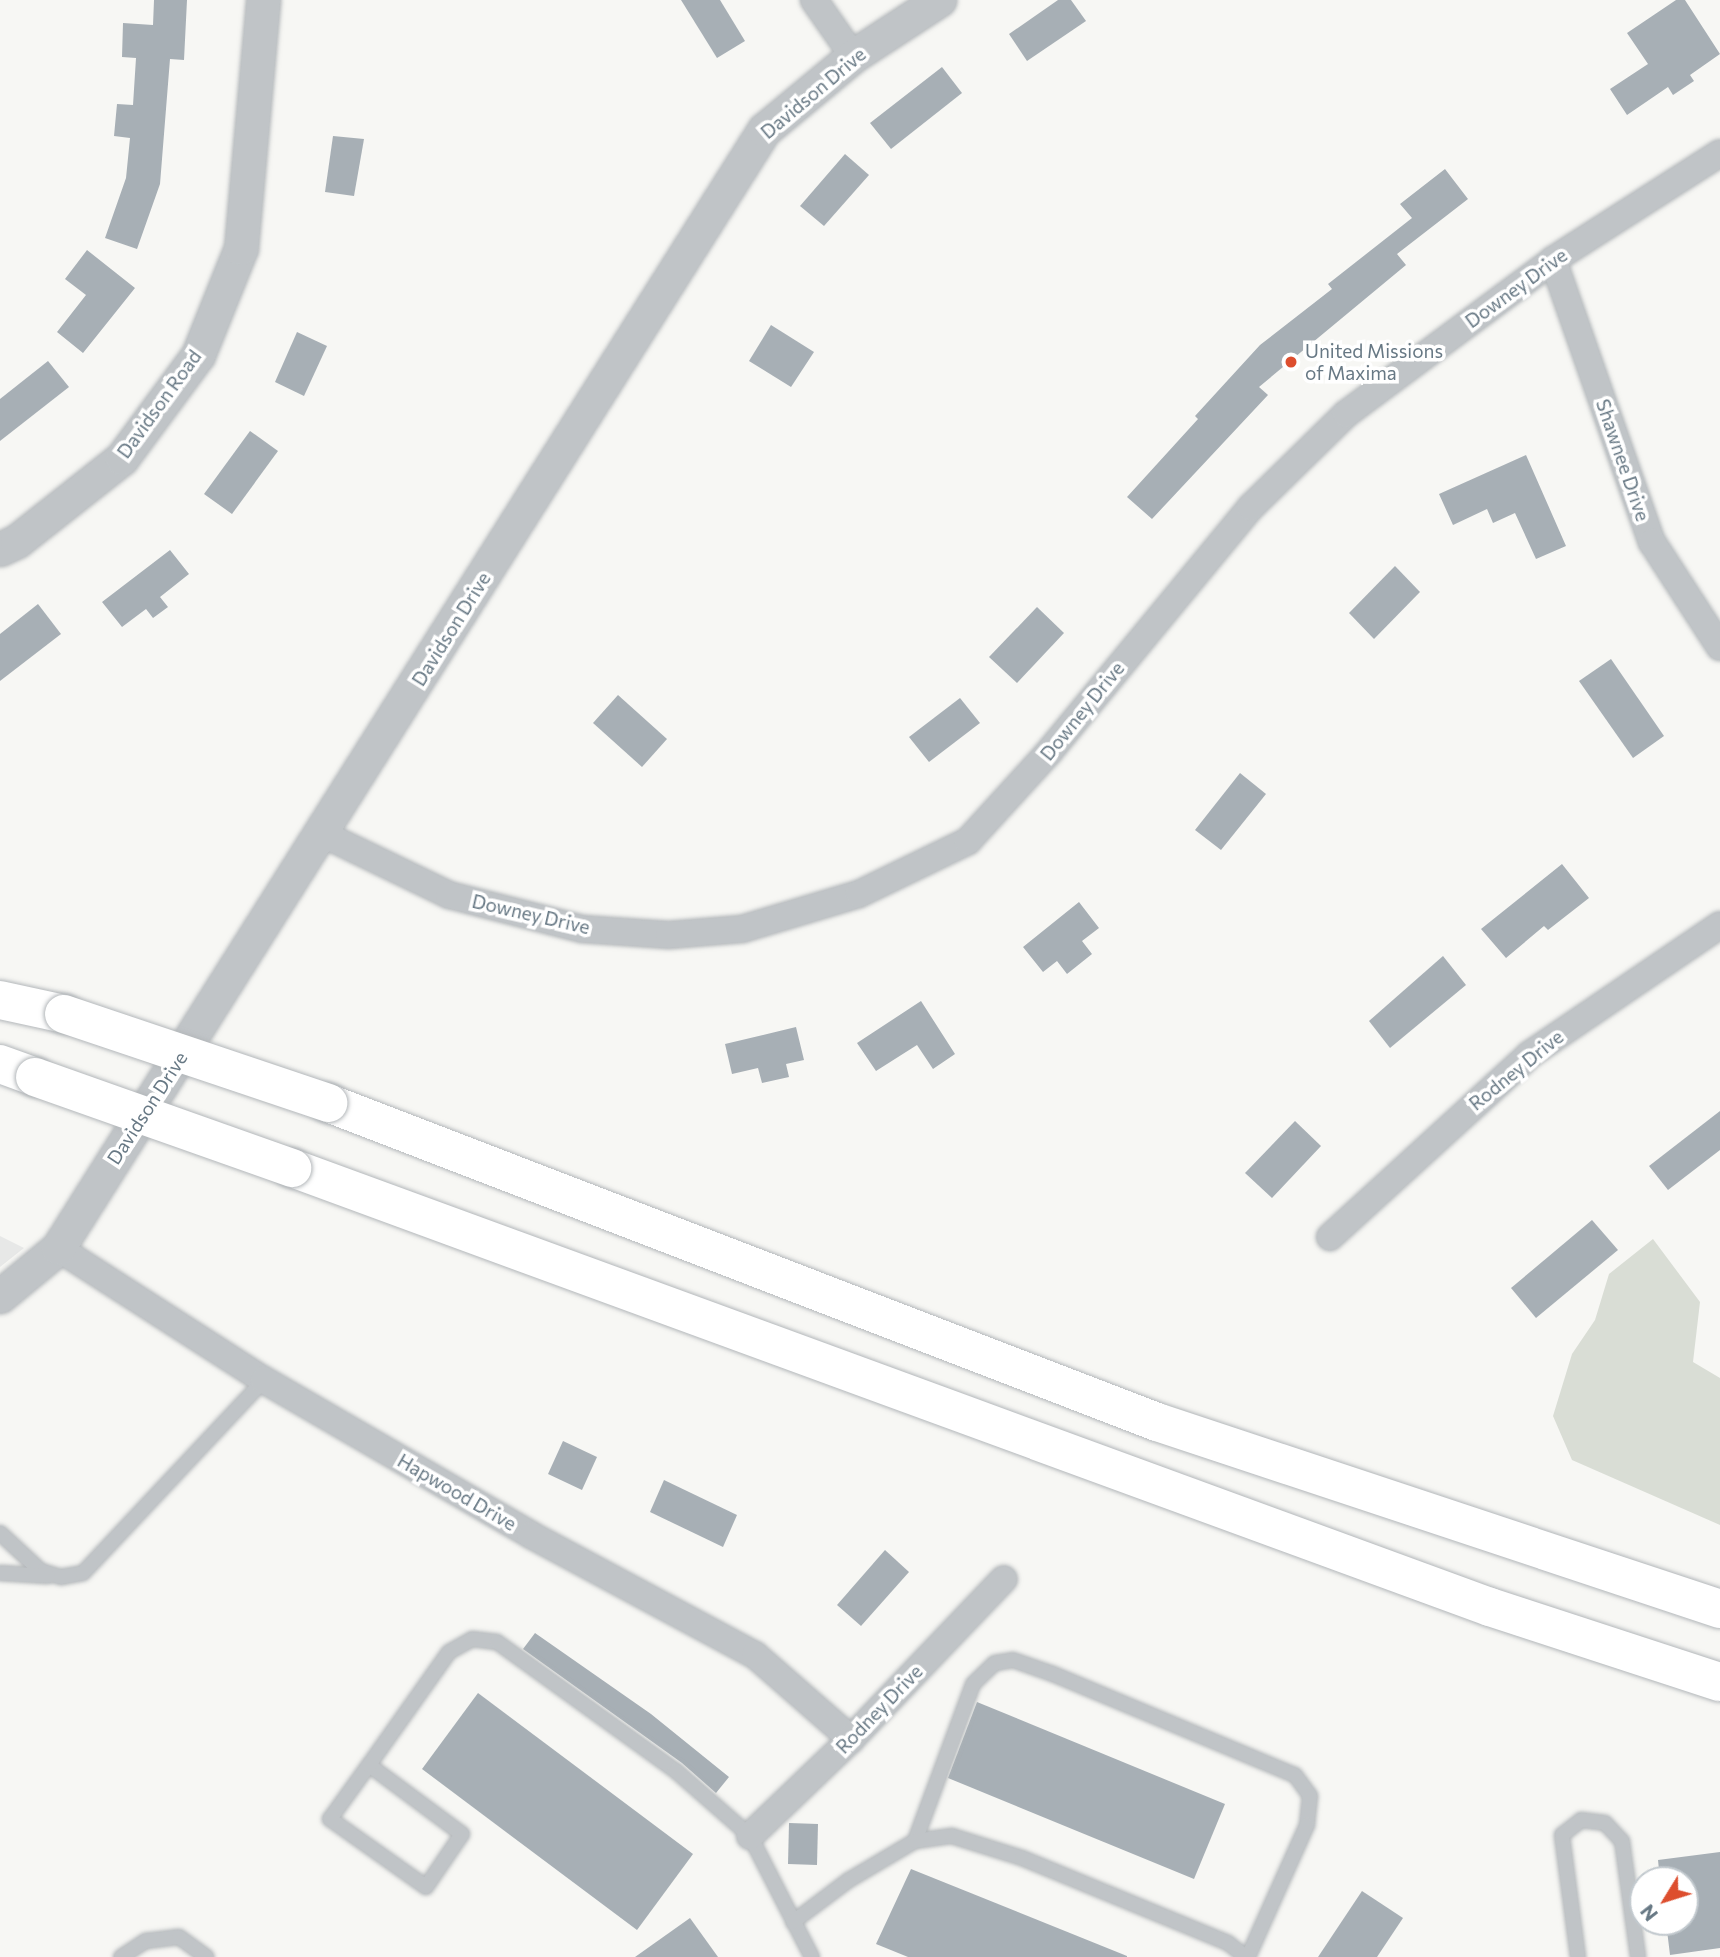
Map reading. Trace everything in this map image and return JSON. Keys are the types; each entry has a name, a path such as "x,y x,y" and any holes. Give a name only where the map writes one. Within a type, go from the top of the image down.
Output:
{"highway":[{"path":"0,999 64,1014 328,1103 1157,1423 1720,1609"},
{"path":"0,1064 292,1168 1478,1603 1720,1682"}],"street":[{"name":"Davidson Road","path":"0,549 18,541 122,458 198,355 241,248 263,0"},
{"path":"814,0 853,56"},
{"name":"Davidson Drive","path":"0,1296 58,1248 323,834 764,130 853,56 939,0"},
{"name":"Downey Drive","path":"323,834 449,895 582,929 669,935 742,929 859,894 968,841 1049,752 1251,507 1346,414 1553,260 1720,153"},
{"name":"Shawnee Drive","path":"1553,260 1652,542 1720,647"},
{"name":"Rodney Drive","path":"1330,1237 1529,1055 1720,925"},
{"name":"Hapwood Drive","path":"58,1248 264,1380 531,1535 755,1655 851,1739"},
{"name":"Rodney Drive","path":"750,1836 851,1739 1004,1579"}],"lane":[{"path":"0,1573 73,1576 95,1564 264,1380"},
{"path":"0,1533 52,1576"},
{"path":"369,1765 462,1834 426,1887 330,1819 449,1652 472,1639 497,1642 676,1770 750,1836 812,1957"},
{"path":"793,1922 849,1880 915,1841 952,1836 1022,1858 1228,1943 1247,1957 1307,1825 1310,1796 1295,1775 1053,1674 1013,1660 995,1663 973,1684 915,1841"},
{"path":"1578,1957 1562,1835 1581,1820 1605,1823 1622,1841 1638,1957"},
{"path":"121,1957 146,1941 179,1937 207,1957"}],"shaded area":[{"path":"0,1236 24,1248 0,1267"},
{"path":"1653,1239 1700,1302 1693,1362 1720,1378 1720,1525 1572,1460 1553,1416 1572,1354 1595,1320 1609,1274"}],"building":[{"path":"154,0 187,0 184,60 170,59 160,184 137,249 105,238 126,178 130,138 114,136 117,104 133,105 136,58 122,57 123,23 153,25"},
{"path":"681,0 720,0 745,41 717,58"},
{"path":"1058,0 1071,0 1086,21 1027,61 1009,34"},
{"path":"1676,0 1685,0 1720,54 1690,75 1694,81 1673,95 1668,87 1627,115 1610,89 1648,64 1627,33"},
{"path":"942,67 962,93 891,149 870,123"},
{"path":"333,136 364,139 354,196 325,192"},
{"path":"845,154 869,175 824,226 800,206"},
{"path":"1445,169 1468,199 1397,254 1406,265 1259,387 1268,395 1152,519 1127,497 1198,419 1195,416 1260,345 1332,289 1328,284 1412,218 1400,204"},
{"path":"87,250 135,288 83,353 57,332 86,295 65,279"},
{"path":"771,325 814,352 791,387 749,361"},
{"path":"297,332 327,346 304,396 275,382"},
{"path":"48,361 69,387 0,441 0,399"},
{"path":"250,431 278,451 232,514 204,494"},
{"path":"1526,455 1566,546 1536,559 1515,513 1493,523 1487,509 1453,525 1439,494"},
{"path":"170,550 189,574 160,597 168,607 153,618 146,609 122,627 102,602"},
{"path":"1395,566 1420,592 1374,639 1349,613"},
{"path":"38,604 61,634 0,681 0,634"},
{"path":"1037,607 1064,633 1017,683 989,657"},
{"path":"1611,659 1664,736 1633,758 1579,681"},
{"path":"618,695 667,739 642,767 593,723"},
{"path":"960,698 980,723 929,762 909,737"},
{"path":"1240,773 1266,794 1221,850 1195,830"},
{"path":"1562,864 1589,898 1548,930 1544,926 1506,958 1481,929"},
{"path":"1079,902 1099,928 1082,941 1092,954 1067,974 1057,961 1043,972 1023,947"},
{"path":"1443,956 1466,985 1390,1048 1369,1021"},
{"path":"921,1001 955,1054 933,1069 917,1045 876,1071 857,1043"},
{"path":"796,1027 804,1060 786,1064 789,1077 762,1083 758,1068 732,1074 725,1044"},
{"path":"1720,1111 1720,1150 1668,1190 1649,1166"},
{"path":"1295,1121 1321,1146 1272,1198 1245,1173"},
{"path":"1592,1220 1618,1250 1536,1318 1511,1288"},
{"path":"563,1441 597,1457 582,1490 548,1474"},
{"path":"664,1480 737,1515 723,1547 650,1512"},
{"path":"885,1550 909,1572 861,1626 837,1605"},
{"path":"535,1633 651,1714 729,1777 716,1793 682,1763 523,1649"},
{"path":"478,1693 693,1854 637,1930 422,1769"},
{"path":"977,1702 1225,1804 1194,1879 948,1778"},
{"path":"789,1823 818,1824 817,1865 788,1864"},
{"path":"1720,1852 1720,1948 1670,1955 1668,1936 1699,1936 1699,1866 1659,1866 1658,1860"},
{"path":"911,1869 1127,1957 908,1957 876,1944"},
{"path":"1362,1891 1403,1918 1377,1957 1318,1957"},
{"path":"690,1918 718,1957 635,1957"}],"place":[{"name":"United Missions of Maxima","path":"1291,362"}]}
